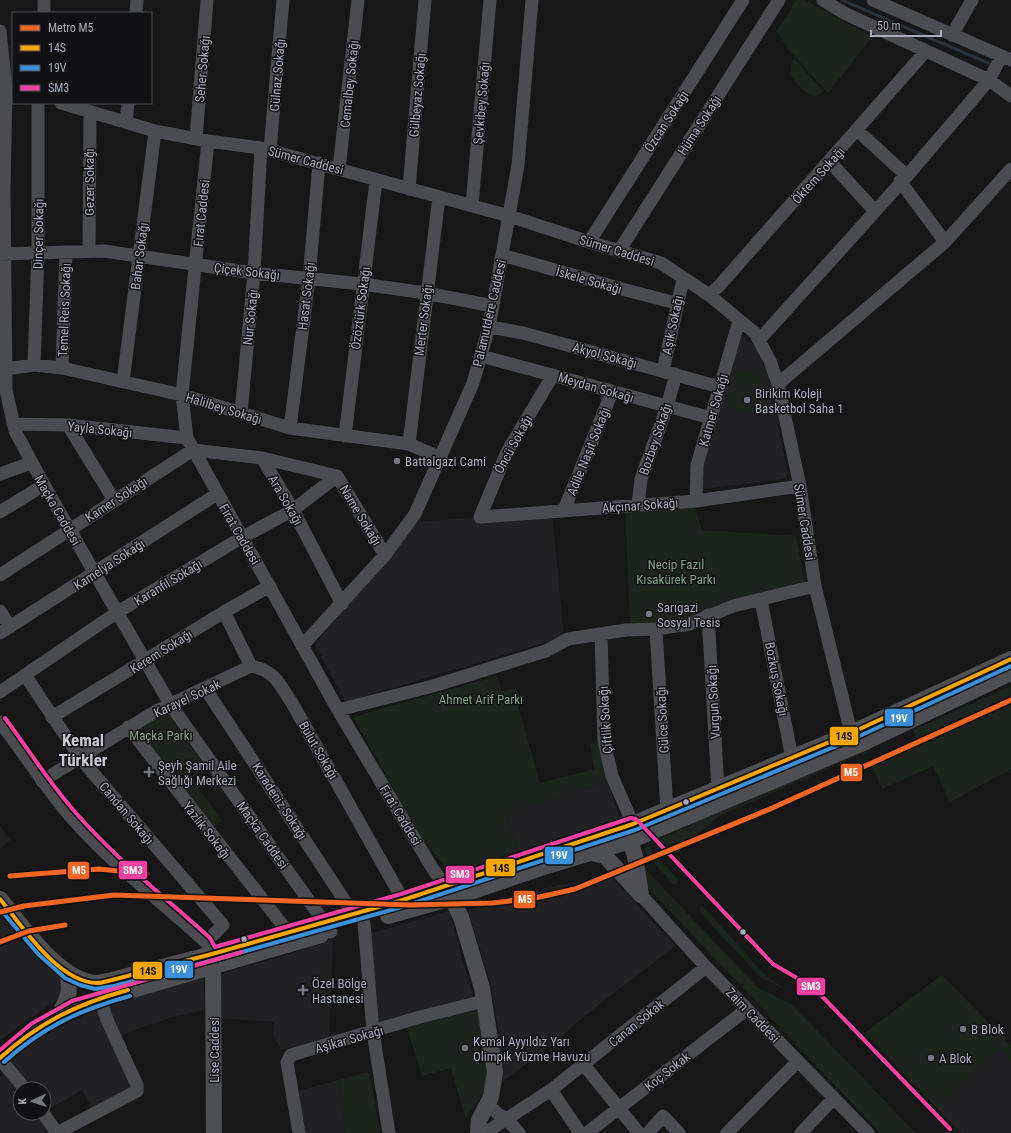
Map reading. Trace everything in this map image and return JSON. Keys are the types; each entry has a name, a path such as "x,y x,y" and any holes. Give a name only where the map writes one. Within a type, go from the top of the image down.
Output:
{"main road":[{"path":"359,919 403,900 449,892 591,853 635,834 667,811 851,733 1011,659"},
{"path":"0,899 40,946 67,972 81,979 96,983 359,919 696,815 856,746 1011,673"},
{"path":"635,834 635,856 641,895"},
{"path":"591,853 605,856 641,895"},
{"path":"449,892 461,917 484,1001 495,1072 491,1097 479,1120 478,1133"},
{"path":"2,1061 27,1033 59,1014 211,954 288,932 328,927"},
{"name":"Lise Caddesi","path":"211,954 214,1133"},
{"path":"59,1014 69,995 70,984 67,972"}],"street":[{"path":"44,0 44,12"},
{"path":"136,12 137,0"},
{"name":"Seher Sokağı","path":"202,140 207,0"},
{"name":"Gülnaz Sokağı","path":"265,149 284,0"},
{"name":"Cemalbey Sokağı","path":"339,169 358,0"},
{"name":"Gülbeyaz Sokağı","path":"409,189 425,0"},
{"name":"Şevkibey Sokağı","path":"472,205 490,0"},
{"name":"Palamutdere Caddesi","path":"302,646 342,604 385,555 415,514 473,383 489,327 518,165 532,0"},
{"name":"Özcan Sokağı","path":"589,242 743,0"},
{"name":"Hüma Sokağı","path":"619,251 779,0"},
{"path":"823,0 844,13 925,52 989,80 1011,96"},
{"path":"760,339 904,178 989,80 1006,58 952,35 890,3 873,0"},
{"path":"952,35 972,0"},
{"name":"Maçka Caddesi","path":"0,31 6,89 2,148 3,347 5,369 3,384 13,424 31,463 116,613 170,704 328,927"},
{"name":"Öktem Sokağı","path":"709,295 719,286 830,162 925,52"},
{"name":"Dinçer Sokağı","path":"34,365 38,253 38,104"},
{"name":"Sümer Caddesi","path":"64,104 155,131 202,140 265,149 319,162 376,181 510,216 589,242 662,263 683,279 709,295 755,333 760,339 778,384 800,486 816,586 851,733"},
{"path":"126,122 128,104"},
{"name":"Gezer Sokağı","path":"89,252 90,112"},
{"path":"857,130 904,178 944,242"},
{"name":"Bahar Sokağı","path":"123,382 155,131"},
{"name":"Fırat Caddesi","path":"202,140 195,264 182,395 190,444 338,710 431,866 449,892"},
{"name":"Nur Sokağı","path":"241,413 265,149"},
{"name":"Hasat Sokağı","path":"290,428 309,279 319,162"},
{"path":"830,162 874,210"},
{"path":"778,384 944,242 1011,169"},
{"name":"Özöztürk Sokağı","path":"345,436 362,284 376,181"},
{"name":"Merter Sokağı","path":"409,444 426,293 439,197"},
{"name":"Çiçek Sokağı","path":"2,254 104,251 254,273 362,284 426,293 493,306"},
{"name":"Temel Reis Sokağı","path":"62,368 66,252"},
{"name":"İskele Sokağı","path":"502,255 676,303"},
{"name":"Aşık Sokağı","path":"663,371 676,303 683,279"},
{"name":"Katmer Sokağı","path":"696,501 697,465 739,321"},
{"name":"Akyol Sokağı","path":"489,327 523,333 720,387"},
{"name":"Meydan Sokağı","path":"481,356 711,418"},
{"name":"Halilbey Sokağı","path":"5,369 34,365 62,368 182,395 290,428 409,444 441,458"},
{"name":"Bozbey Sokağı","path":"638,505 640,479 666,407 676,374"},
{"name":"Öncü Sokağı","path":"480,517 507,452 553,375"},
{"name":"Adile Naşit Sokağı","path":"564,510 612,392"},
{"name":"Yayla Sokağı","path":"13,424 68,425 190,444"},
{"path":"68,425 114,500"},
{"path":"190,444 262,458 337,476"},
{"name":"Kamer Sokağı","path":"0,575 114,500 190,444"},
{"name":"Ara Sokağı","path":"262,458 293,510 342,604"},
{"path":"0,474 31,463"},
{"name":"Karanfil Sokağı","path":"0,692 116,613 241,538 293,510 337,476"},
{"name":"Name Sokağı","path":"337,476 385,555"},
{"path":"0,512 44,485"},
{"name":"Akçınar Sokağı","path":"480,517 696,501 800,486"},
{"name":"Kamelya Sokağı","path":"5,630 217,494"},
{"name":"Kerem Sokağı","path":"52,717 224,612 270,586"},
{"path":"338,710 441,684 546,651 568,639 626,630 656,630 690,624 708,615 733,606 816,586"},
{"name":"Bozkuş Sokağı","path":"761,600 792,758"},
{"path":"0,611 5,630"},
{"path":"224,612 251,666"},
{"name":"Vurgun Sokağı","path":"708,615 718,789"},
{"name":"Gülce Sokağı","path":"656,630 667,811"},
{"name":"Çiftlik Sokağı","path":"601,634 604,741 612,776 635,834"},
{"name":"Karayel Sokak","path":"42,781 81,759 128,727 170,704 251,666"},
{"name":"Bulut Sokağı","path":"251,666 264,669 274,675 325,760 403,900"},
{"name":"Candan Sokağı","path":"25,675 81,759 223,925 211,954"},
{"name":"Karadeniz Sokağı","path":"206,688 359,919"},
{"path":"0,722 5,737 72,818 110,857 211,954"},
{"name":"Yazlık Sokağı","path":"128,727 288,932"},
{"name":"Zaim Caddesi","path":"641,895 706,967 868,1133"},
{"path":"359,919 373,1032 389,1133"},
{"name":"Canan Sokak","path":"485,1133 551,1090 706,967"},
{"path":"49,1121 57,1133 138,1091 137,1085 107,1020 100,998"},
{"name":"Aşikar Sokağı","path":"299,1133 286,1062 291,1055 420,1017 484,1001"},
{"name":"Koç Sokak","path":"587,1133 747,1009"},
{"path":"2,1061 18,1081"},
{"path":"727,1133 798,1061"},
{"path":"584,1065 639,1133"},
{"path":"551,1090 580,1133"},
{"path":"801,1133 834,1098"},
{"path":"488,1104 499,1115 506,1118 519,1133"},
{"path":"648,1133 663,1116 679,1133"}],"shaded area":[{"path":"739,333 756,347 769,379 788,474 784,479 702,489 703,468"},
{"path":"552,512 564,637 345,702 315,644 416,522"},
{"path":"608,781 619,816 611,826 520,855 506,814"},
{"path":"0,826 10,840 0,849"},
{"path":"609,874 675,946 587,1014 552,1045 503,1081 498,1029 491,985 468,910 555,886"},
{"path":"449,911 473,996 368,1032 362,936"},
{"path":"0,913 64,980 63,988 58,999 0,1040"},
{"name":"Özel Bölge Hastanesi","path":"333,939 329,1040 282,1050 274,1037 274,1022 219,1018 218,974 277,958"},
{"path":"204,975 205,1010 172,1017 121,1035 140,1086 94,1113 82,1090 52,1107 52,1081 12,1081 12,1121 52,1121 52,1114 60,1127 50,1133 0,1133 0,1078 14,1058 36,1039 93,1010"},
{"path":"942,975 1011,1046 1011,1133 961,1133 865,1033"},
{"path":"339,1080 345,1133 305,1133 297,1091"}],"green space":[{"path":"796,0 805,0 872,37 828,93 788,49 777,31"},
{"path":"794,58 823,91 818,96 803,91 795,82 791,72 791,66"},
{"path":"731,370 763,373 762,386 730,383"},
{"name":"Birikim Koleji Basketbol Saha 1","path":"728,390 767,391 766,411 727,409"},
{"name":"Necip Fazıl Kısakürek Parkı","path":"693,501 702,530 796,536 805,584 680,622 630,625 625,503"},
{"name":"Ahmet Arif Parkı","path":"497,676 502,691 516,688 519,709 540,783 594,769 590,744 598,743 608,781 506,814 520,855 453,878 422,838 353,717"},
{"path":"1011,686 1011,769 950,802 933,766 882,789 872,766 893,749 917,739 913,730"},
{"name":"Maçka Parkı","path":"165,710 202,762 188,773 222,821 209,830 136,731"},
{"path":"869,745 871,750 721,815 672,854 660,839 721,810"},
{"path":"649,846 678,880 677,884 673,884 647,855 644,848"},
{"path":"642,865 757,987 792,1005 916,1133 880,1133 651,891 644,883"},
{"path":"701,907 704,907 763,973 785,989 762,979 699,911"},
{"path":"942,975 1011,1046 1011,1061 998,1048 937,1108 865,1033"},
{"name":"Kemal Ayyıldız Yarı Olimpik Yüzme Havuzu","path":"476,1006 489,1067 485,1089 466,1119 451,1068 422,1076 406,1025"},
{"path":"370,1073 380,1133 345,1133 339,1080"}],"waterway":[{"path":"842,0 988,63"}],"metro line":[{"name":"M5","path":"0,912 24,906 114,895 411,905 492,903 535,898 575,889 770,809 1011,700"},
{"name":"M5","path":"10,876 99,869 147,874"},
{"name":"M5","path":"0,942 29,931 65,925"}],"transit line":[{"name":"14S","path":"0,899 42,951 55,963 68,973 83,980 97,983 104,982 212,954 403,900 633,824 851,733 1011,659"},
{"name":"19V","path":"0,909 38,954 65,978 80,985 95,989 114,986 214,960 405,906 635,830 853,739 1011,666"},
{"name":"SM3","path":"5,718 57,790 91,830 124,862 210,938 215,947 401,894 631,818 636,819 773,964 814,988 950,1129"},
{"name":"SM3","path":"0,1050 31,1024 72,1001 242,952"},
{"name":"14S","path":"0,1058 30,1034 60,1016 92,1001 128,990"},
{"name":"19V","path":"4,1062 33,1039 62,1021 94,1007 130,996"}],"place":[{"name":"Birikim Koleji Basketbol Saha 1","path":"747,400"},
{"name":"Battalgazi Cami","path":"397,461"},
{"name":"Sarıgazi Sosyal Tesis","path":"649,614"},
{"name":"Şeyh Şamil Aile Sağlığı Merkezi","path":"149,772"},
{"name":"Özel Bölge Hastanesi","path":"303,990"},
{"name":"B Blok","path":"963,1029"},
{"name":"Kemal Ayyıldız Yarı Olimpik Yüzme Havuzu","path":"465,1048"},
{"name":"A Blok","path":"931,1058"}],"district":[{"name":"Kemal Türkler","path":"83,750"}]}
